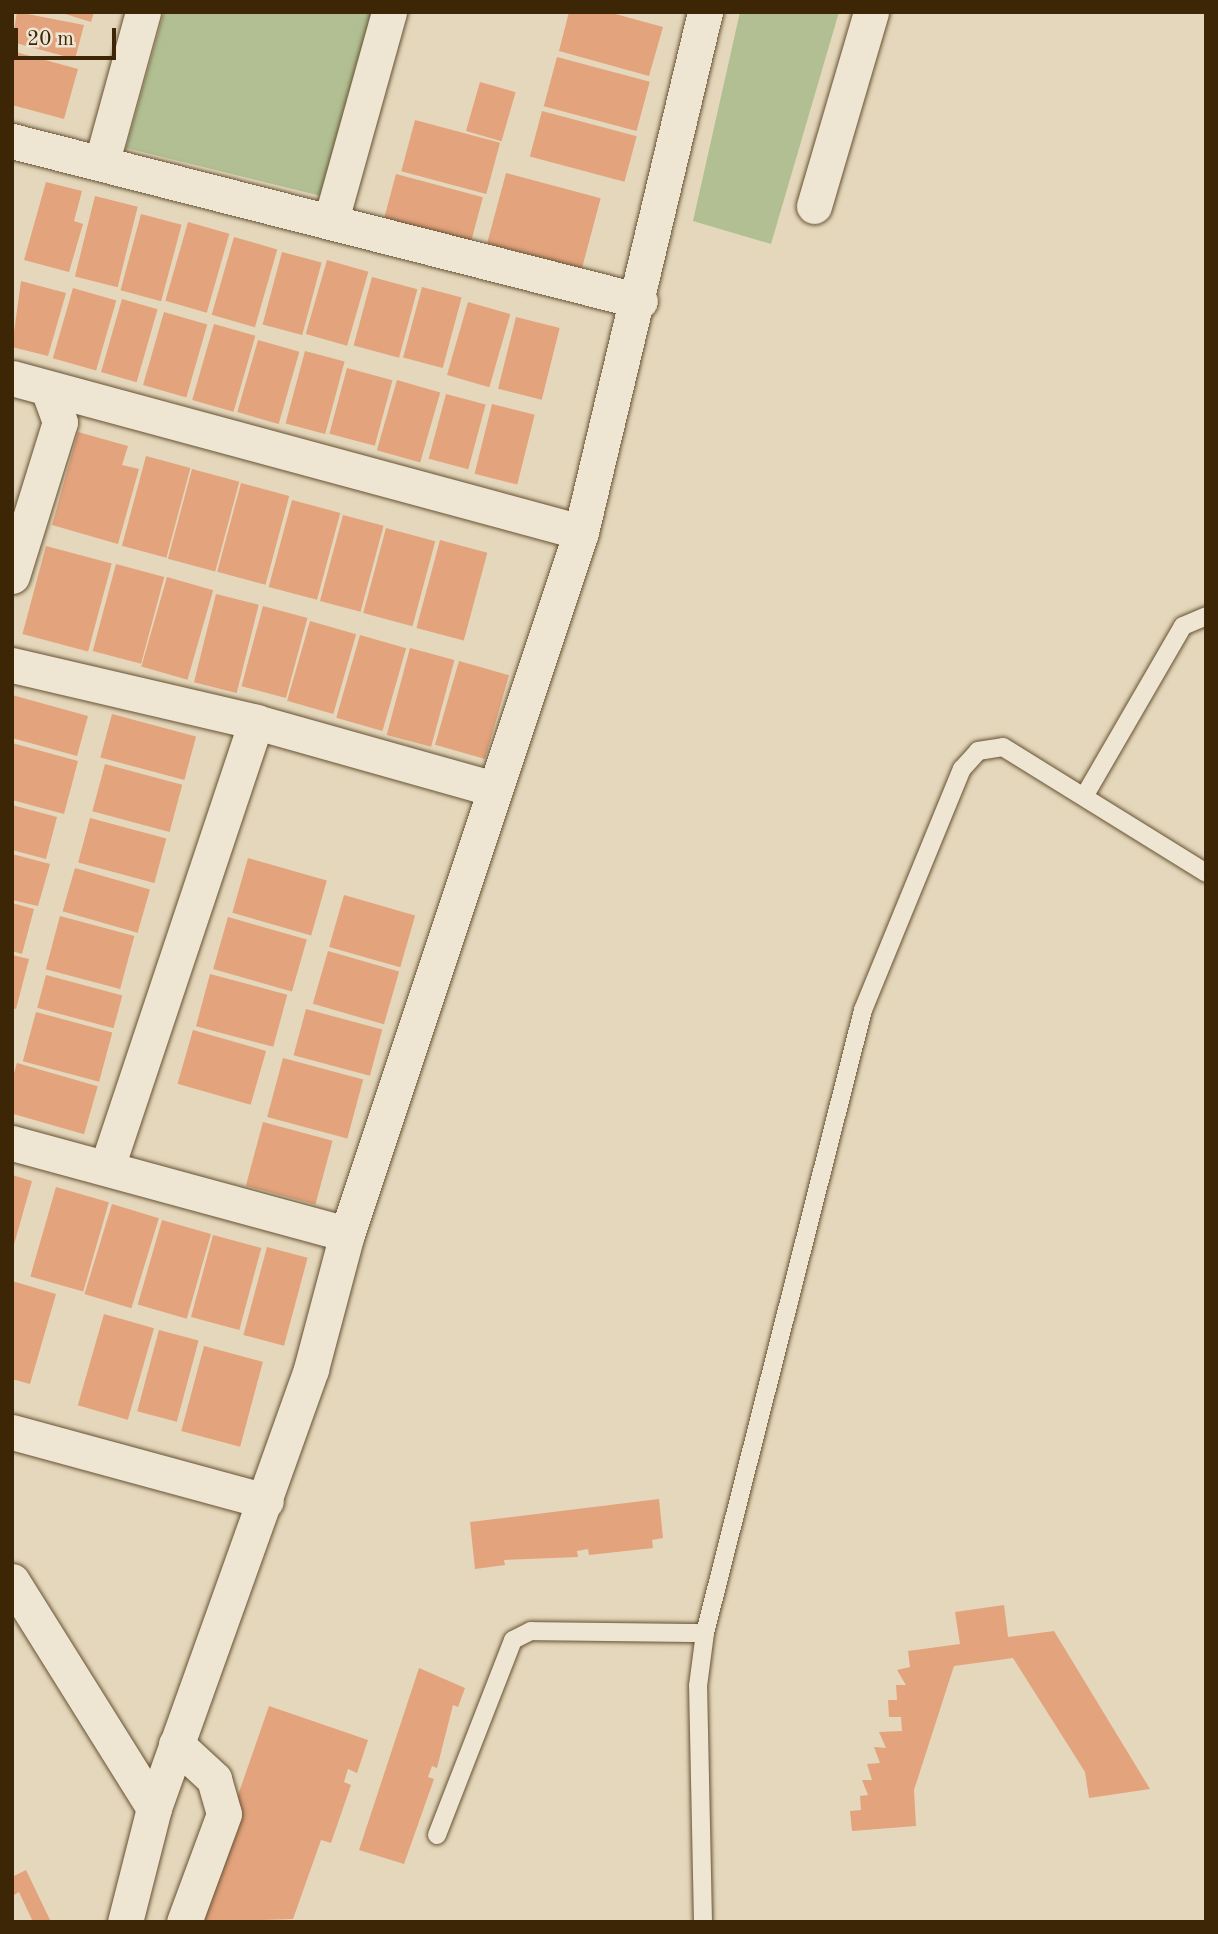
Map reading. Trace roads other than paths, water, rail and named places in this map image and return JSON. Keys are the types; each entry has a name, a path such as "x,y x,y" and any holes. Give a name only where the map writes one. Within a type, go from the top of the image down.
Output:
{"street":[{"path":"102,161 143,12"},
{"path":"331,220 388,12"},
{"path":"125,1922 154,1808 266,1501 347,1234 581,532 640,301 705,12"},
{"path":"814,206 871,12"},
{"path":"12,141 102,161 640,301"},
{"path":"12,378 49,392 581,532"},
{"path":"12,576 60,422 49,392"},
{"path":"12,665 256,722 495,789"},
{"path":"108,1164 256,722"},
{"path":"12,1143 108,1164 347,1234"},
{"path":"12,1432 266,1501"},
{"path":"12,1581 154,1808"},
{"path":"176,1744 214,1779 224,1814 184,1922"}],"lane":[{"path":"1085,795 1183,626 1206,616"},
{"path":"702,1922 698,1686 705,1633 863,1010 962,769 978,751 1003,747 1085,795 1206,873"},
{"path":"437,1835 513,1640 531,1631 705,1633"}]}
